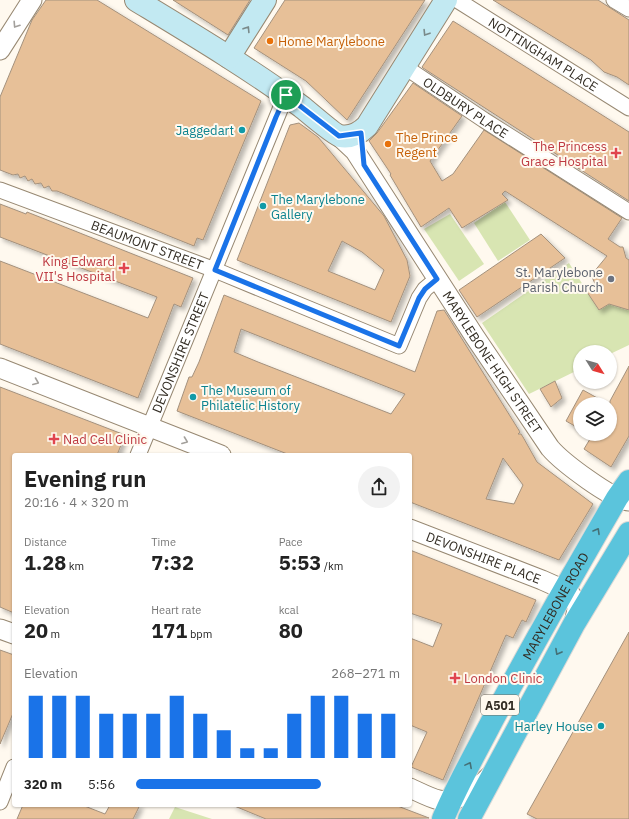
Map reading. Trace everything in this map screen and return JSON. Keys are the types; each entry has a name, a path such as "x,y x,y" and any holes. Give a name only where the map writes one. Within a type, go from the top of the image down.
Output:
{"highway":[{"name":"MARYLEBONE ROAD","path":"447,810 564,589 623,499 629,481"},
{"name":"MARYLEBONE ROAD","path":"469,819 574,624 629,533"}],"main road":[{"name":"MARYLEBONE HIGH STREET","path":"136,0 234,60 286,95 339,136"},
{"path":"234,60 264,0"},
{"path":"339,136 361,133 405,67 446,0"}],"street":[{"path":"0,50 32,0"},
{"name":"NOTTINGHAM PLACE","path":"457,0 629,108"},
{"path":"614,0 629,10"},
{"name":"OLDBURY PLACE","path":"405,67 629,212"},
{"name":"DEVONSHIRE STREET","path":"139,453 286,95"},
{"name":"MARYLEBONE HIGH STREET","path":"361,133 364,165"},
{"name":"MARYLEBONE HIGH STREET","path":"339,136 355,151 437,279 550,448 556,455 586,478 623,499"},
{"name":"BEAUMONT STREET","path":"0,190 215,270 399,346 419,298 425,289 437,279"},
{"path":"0,368 216,453"},
{"name":"DEVONSHIRE PLACE","path":"412,530 564,589 569,592 576,602 577,609 574,624"},
{"path":"0,629 12,633"},
{"path":"0,802 12,772"},
{"path":"412,789 438,800 447,810 492,774"}],"green space":[{"path":"505,202 530,240 498,261 474,223"},
{"path":"450,214 484,264 459,281 424,229"},
{"path":"569,263 599,310 609,304 629,310 629,345 617,351 617,345 573,345 573,372 529,394 482,323"},
{"path":"175,807 212,819 169,819"}],"building":[{"path":"46,0 97,0 261,101 203,240 197,238 194,246 57,191 52,191 49,186 44,188 41,183 35,184 32,179 28,181 25,176 20,178 18,174 13,175 0,170 0,97 32,20"},
{"path":"173,0 250,0 228,35"},
{"path":"285,0 425,0 347,120 306,81 254,48"},
{"path":"493,0 598,0 629,20 629,85 617,77 604,72 591,60"},
{"path":"453,21 629,132 629,201 422,67"},
{"path":"413,83 462,116 430,161 442,181 453,174 484,130 622,218 608,239 620,247 623,247 626,258 629,260 629,310 609,304 599,310 587,292 596,286 592,277 593,273 607,256 505,191 502,194 508,200 462,228 449,208 421,227 390,175 391,174 369,141 377,133"},
{"path":"299,123 318,137 384,216 407,260 410,276 391,322 237,260 290,125","holes":["342,241 362,252 384,270 375,290 328,271"]},
{"path":"0,204 26,214 27,212 193,278 181,307 174,304 138,398 0,344 0,261 148,318 157,297 0,237"},
{"path":"541,234 565,258 477,317 459,290"},
{"path":"224,295 415,372 437,311 444,310 520,432 518,434 521,434 537,462 593,504 559,560 412,503 412,453 285,453 177,411 189,377 192,377","holes":["241,329 405,394 391,414 234,352","503,458 523,485 514,504 486,499"]},
{"path":"629,366 629,436 611,467 584,449 589,441 617,441 617,397 612,397"},
{"path":"555,381 562,398 551,407 540,389"},
{"path":"0,387 125,435 118,453 12,453 12,612 0,607"},
{"path":"583,390 596,397 579,397"},
{"path":"573,408 573,425 566,421"},
{"name":"London Clinic","path":"412,551 536,600 526,622 522,620 513,638 506,635 443,780 412,767 427,732 412,726 412,639 433,647 442,624 412,614"},
{"name":"Harley House","path":"629,632 629,819 537,819 527,814"},
{"path":"0,650 12,654 12,716 0,744"},
{"path":"22,807 87,807 105,814 109,807 139,807 133,819 17,819"},
{"path":"237,807 400,807 429,818 266,819"}],"place":[{"name":"Home Marylebone","path":"270,41"},
{"name":"Jaggedart","path":"242,130"},
{"name":"The Prince Regent","path":"388,144"},
{"name":"The Princess Grace Hospital","path":"616,153"},
{"name":"The Marylebone Gallery","path":"263,206"},
{"name":"King Edward VII's Hospital","path":"124,268"},
{"name":"St. Marylebone Parish Church","path":"611,279"},
{"name":"The Museum of Philatelic History","path":"193,397"},
{"name":"Nad Cell Clinic","path":"54,439"},
{"name":"London Clinic","path":"455,678"},
{"name":"Harley House","path":"601,726"}],"route":[{"path":"286,95 339,136 361,133 364,165 437,279 425,289 419,298 399,346 215,270 286,95"}]}
